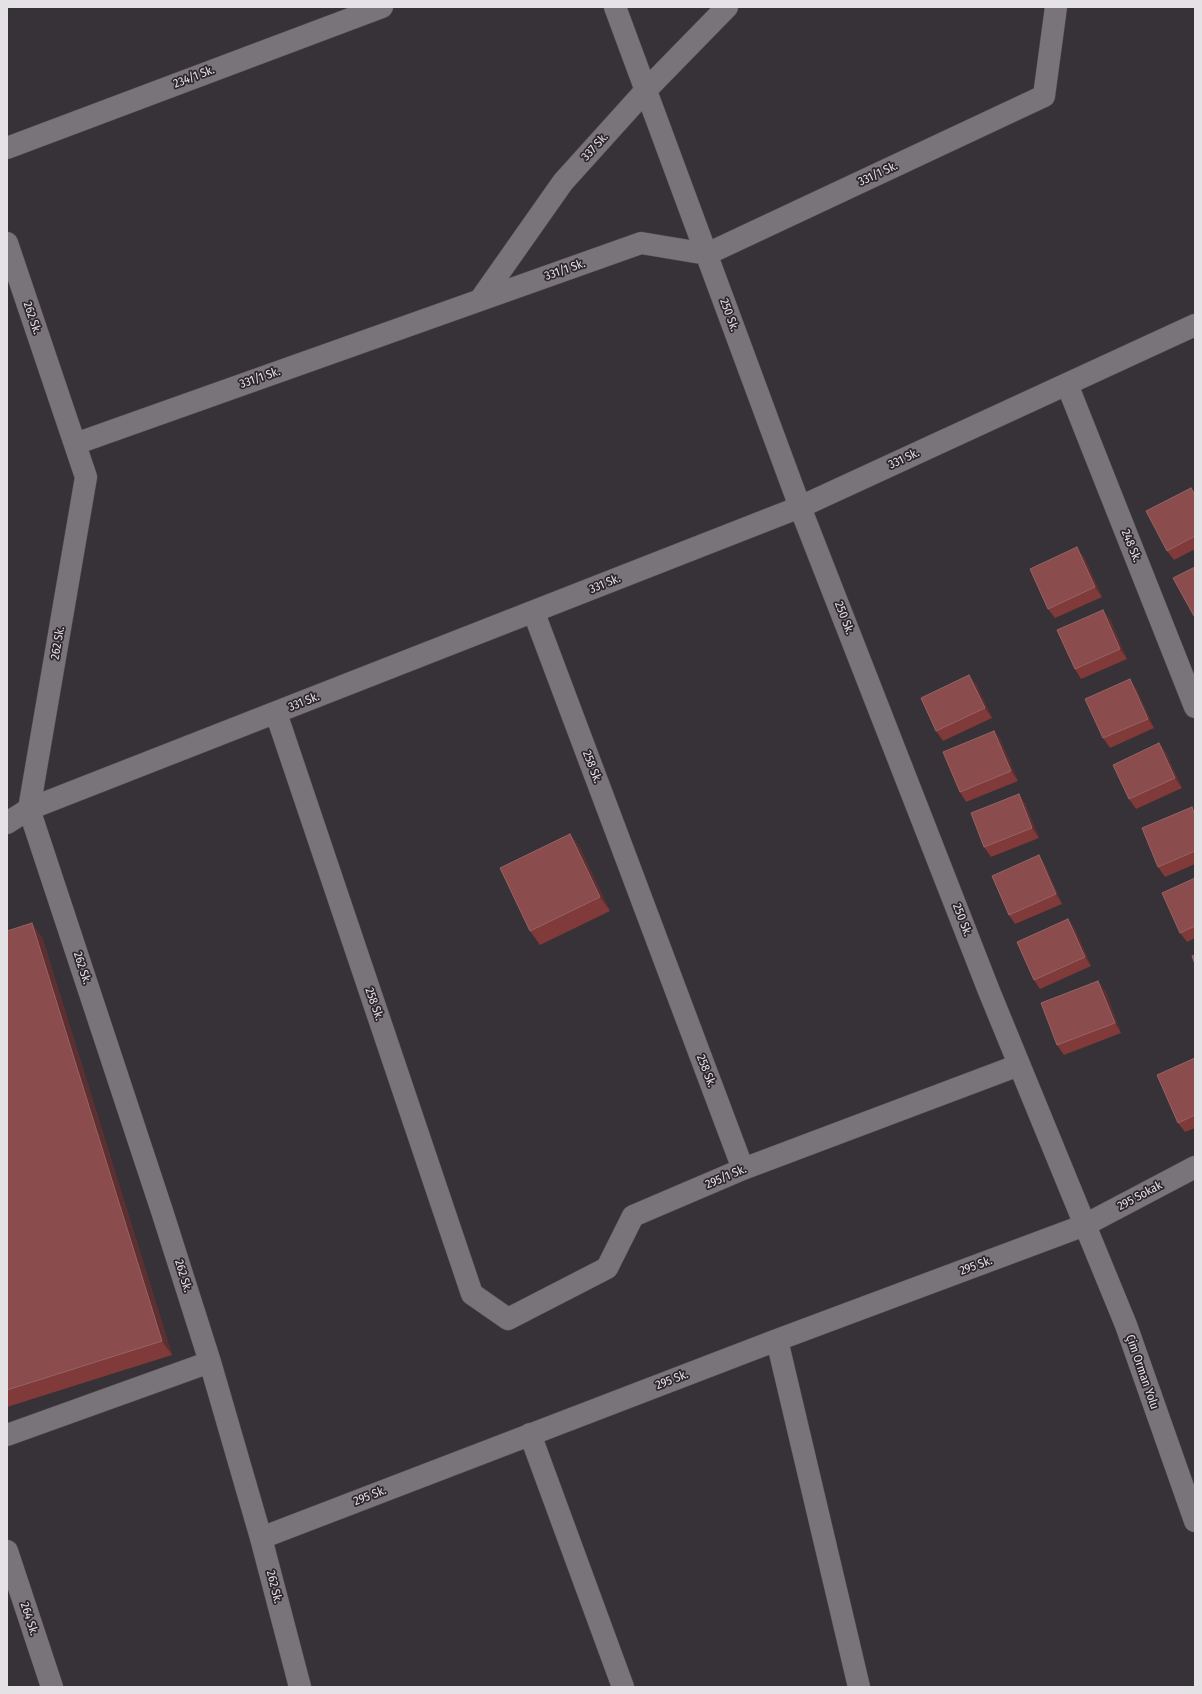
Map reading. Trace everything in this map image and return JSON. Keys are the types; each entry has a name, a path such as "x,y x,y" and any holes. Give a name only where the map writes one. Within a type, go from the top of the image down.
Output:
{"street":[{"name":"234/1 Sk.","path":"7,148 382,7"},
{"name":"250 Sk.","path":"615,7 800,507 1020,1065 1085,1225"},
{"name":"337 Sk.","path":"480,300 564,182 646,90 727,7"},
{"name":"331/1 Sk.","path":"75,444 641,243 706,254 1044,96 1056,7"},
{"name":"262 Sk.","path":"7,243 86,477 29,809 162,1211 210,1362 261,1538 300,1687"},
{"name":"331 Sk.","path":"7,823 29,809 534,613 800,507 1195,325"},
{"name":"248 Sk.","path":"1066,384 1195,707"},
{"name":"258 Sk.","path":"534,613 743,1169"},
{"name":"258 Sk.","path":"276,713 472,1294"},
{"name":"295/1 Sk.","path":"472,1294 508,1319 607,1268 633,1216 743,1169 1020,1065"},
{"name":"295 Sokak","path":"1085,1225 1195,1167"},
{"name":"295 Sk.","path":"261,1538 777,1340 1085,1225"},
{"name":"Çim Orman Yolu","path":"1085,1225 1126,1325 1195,1521"},
{"path":"777,1340 859,1687"},
{"path":"7,1435 210,1362"},
{"path":"530,1434 623,1687"},
{"name":"264 Sk.","path":"7,1551 10,1574 52,1687"}],"building":[{"path":"1191,488 1195,495 1195,536 1167,551 1146,511"},
{"path":"1077,547 1095,587 1048,609 1030,569"},
{"path":"1195,567 1195,616 1194,616 1173,578"},
{"path":"1103,610 1120,649 1075,669 1057,630"},
{"path":"969,675 985,708 936,731 921,698"},
{"path":"1130,679 1148,719 1103,738 1085,699"},
{"path":"994,731 1011,771 960,792 943,752"},
{"path":"1159,743 1175,778 1129,799 1113,765"},
{"path":"1019,794 1032,828 984,847 971,813"},
{"path":"1192,807 1195,815 1195,851 1158,867 1142,828"},
{"path":"570,834 600,897 530,931 500,868"},
{"path":"1039,855 1056,894 1009,915 992,876"},
{"path":"1195,878 1195,926 1180,933 1162,893"},
{"path":"1068,919 1085,957 1034,980 1017,942"},
{"path":"32,923 162,1341 7,1390 7,931"},
{"path":"1195,955 1195,964 1192,956"},
{"path":"1098,981 1115,1023 1057,1045 1041,1003"},
{"path":"1195,1058 1195,1115 1178,1123 1157,1075"}]}
